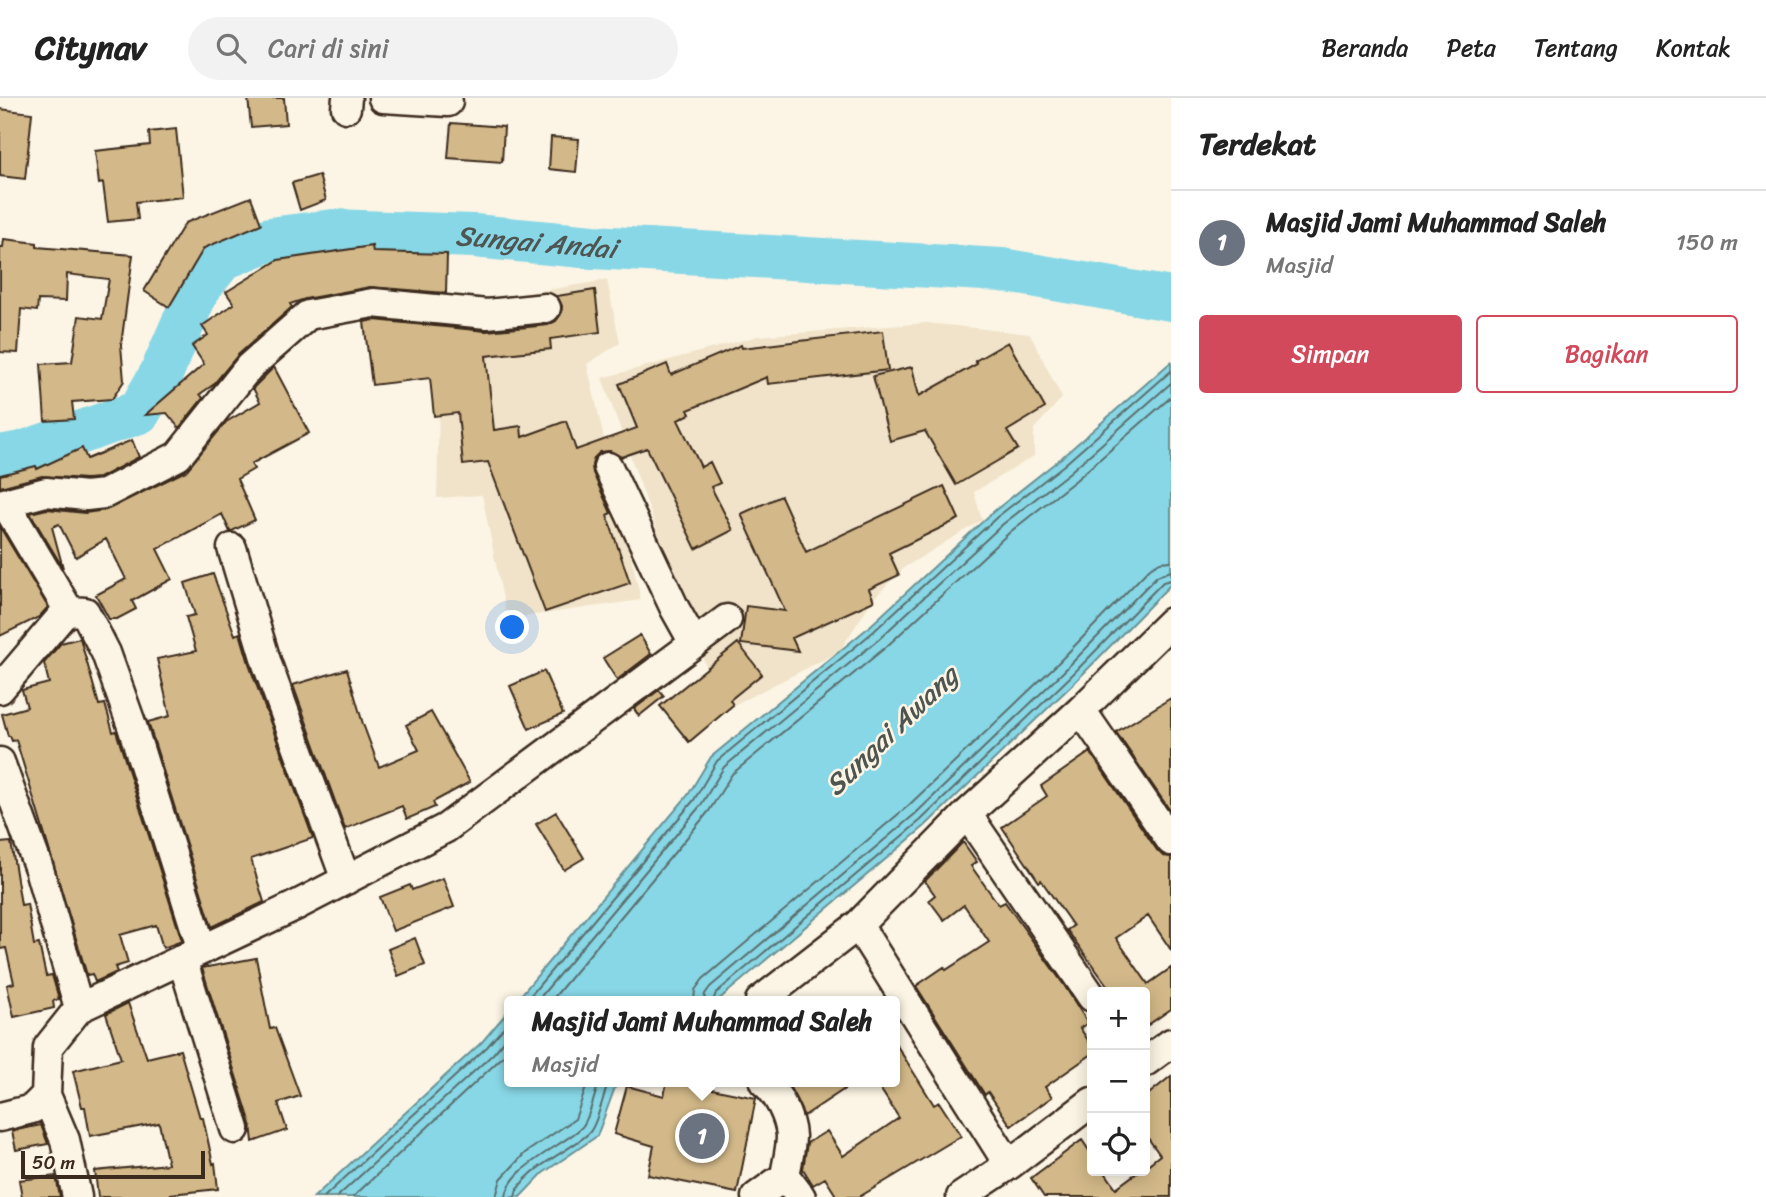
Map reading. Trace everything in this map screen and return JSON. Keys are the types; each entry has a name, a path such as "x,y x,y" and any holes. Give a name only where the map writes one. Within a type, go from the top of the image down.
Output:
{"street":[{"path":"383,98 448,102"},
{"path":"69,611 3,504 46,492 86,496 104,494 178,456 249,367 308,315 373,303 487,314 546,308"},
{"path":"608,467 675,609 694,643"},
{"path":"232,548 267,664 346,880"},
{"path":"0,689 69,611"},
{"path":"69,611 85,612 106,653 149,778 235,1129"},
{"path":"77,1197 65,1140 46,1095 48,1047 79,1008 346,880 446,828 727,619"},
{"path":"766,996 858,925 967,814 1081,710 1171,622"},
{"path":"1081,710 1171,841"},
{"path":"0,762 39,869 79,1008"},
{"path":"967,814 1087,990"},
{"path":"858,925 1009,1165"},
{"path":"1150,1058 1171,1043"},
{"path":"756,1197 793,1186 791,1136 782,1107 771,1087"},
{"path":"0,1117 32,1109 46,1095"},
{"path":"961,1197 1009,1165 1087,1106"}],"shaded area":[{"path":"607,280 620,343 587,364 641,600 507,619 482,495 437,498 441,308"},
{"path":"927,323 1030,334 1062,398 1034,429 1034,456 974,492 982,520 905,567 873,599 839,652 722,711 602,378 758,336"}],"water":[{"name":"Sungai Awang","path":"1171,362 1171,584 1074,683 925,826 723,996 520,996 688,795 711,757 869,627 993,512 1060,459"},
{"path":"504,1016 504,1087 615,1087 597,1136 543,1173 520,1197 314,1197 482,1042"}],"building":[{"path":"248,98 284,98 286,124 251,127"},
{"path":"0,109 32,113 25,179 0,176"},
{"path":"451,123 504,127 502,162 448,158"},
{"path":"176,129 183,197 136,202 138,219 108,222 103,183 99,184 95,151 150,145 149,132"},
{"path":"551,137 579,139 576,172 549,169"},
{"path":"319,175 326,200 300,210 292,183"},
{"path":"251,197 261,224 204,248 169,307 144,291 185,223"},
{"path":"4,239 37,243 37,247 133,255 121,345 124,381 112,399 72,402 74,419 45,421 41,364 72,362 79,316 102,319 109,279 67,274 66,301 38,300 37,311 21,309 18,353 0,352 0,247 3,247"},
{"path":"372,246 373,252 447,254 446,293 370,287 290,304 292,307 238,355 213,385 200,394 203,398 179,428 167,413 145,415 204,364 192,346 208,335 202,326 234,304 226,292 278,260"},
{"path":"595,290 600,332 550,339 551,349 486,356 494,430 521,426 522,437 566,421 576,450 637,428 619,384 667,364 671,375 741,345 742,348 883,331 888,370 768,384 767,377 688,410 690,414 678,420 701,467 710,462 720,483 711,487 733,530 696,549 647,448 621,457 610,451 600,452 594,458 593,473 611,513 607,515 630,583 545,612 488,462 463,465 458,413 434,416 430,378 372,385 364,322 374,320 486,331 548,325 556,321 561,314 562,306 557,296"},
{"path":"1008,342 1045,408 1007,431 1018,449 956,485 925,431 890,441 873,376 912,367 919,396 977,364 975,361"},
{"path":"274,367 309,433 251,464 254,469 237,479 255,520 230,532 222,514 157,549 172,579 132,601 136,609 117,619 109,619 96,595 126,579 106,539 76,557 59,524 52,527 63,568 30,513 47,509 85,513 106,510 186,471 226,422 260,402 253,388"},
{"path":"132,440 139,457 99,478 42,476 0,487 0,475 36,466 37,469 82,448 87,459"},
{"path":"944,486 959,519 889,553 899,575 869,589 874,601 792,638 798,651 741,644 746,606 785,611 741,514 781,496 806,552"},
{"path":"0,527 48,607 39,617 0,636"},
{"path":"213,574 235,635 240,633 313,838 251,859 264,902 212,927 148,722 170,716 157,659 196,651 186,617 195,615 185,583"},
{"path":"640,635 651,654 617,680 603,658"},
{"path":"80,638 99,705 105,704 113,732 116,731 182,941 163,948 156,925 120,935 128,963 115,967 117,972 95,982 92,974 87,975 16,740 12,741 8,736 2,714 27,707 22,690 49,683 44,663 61,643"},
{"path":"738,643 762,674 730,700 733,705 689,742 660,706"},
{"path":"347,669 379,767 419,750 406,725 431,712 470,782 433,802 435,807 407,819 402,806 345,829 293,685"},
{"path":"544,671 563,714 529,729 510,686"},
{"path":"659,690 664,696 639,716 634,709"},
{"path":"1171,698 1171,812 1116,732"},
{"path":"1090,752 1157,850 1163,856 1171,857 1171,950 1148,916 1116,938 1148,984 1171,968 1171,1009 1150,1024 1150,987 1108,987 1067,930 1073,926 1002,827 1047,796 1041,786"},
{"path":"556,812 584,858 564,870 536,824"},
{"path":"11,842 21,905 27,904 34,945 39,944 46,976 52,975 59,999 53,1001 54,1008 14,1017 7,985 14,983 6,948 0,949 0,843"},
{"path":"963,842 977,862 971,866 999,905 1005,902 1087,1021 1080,1028 1087,1038 1087,1058 1045,1087 1052,1097 1011,1126 988,1092 985,1095 916,986 989,942 964,905 944,920 929,900 935,895 925,881"},
{"path":"443,878 454,907 393,931 380,897 410,885 412,890"},
{"path":"415,938 425,965 398,976 388,949"},
{"path":"256,958 270,1029 275,1028 300,1096 278,1103 287,1130 253,1142 251,1124 202,968"},
{"path":"128,1003 147,1058 180,1050 200,1118 203,1118 213,1164 215,1163 218,1189 171,1194 171,1197 98,1197 95,1171 168,1164 159,1123 90,1136 85,1107 82,1107 73,1071 121,1059 106,1014"},
{"path":"900,1051 934,1105 939,1102 961,1136 859,1197 837,1197 825,1178 813,1185 803,1169 807,1143 827,1131 843,1156 899,1118 879,1087 900,1087"},
{"path":"1171,1076 1171,1197 1044,1197 1031,1178 1082,1140 1087,1148 1087,1176 1108,1176 1116,1188 1132,1176 1150,1176 1150,1163 1160,1155 1150,1141 1150,1093"},
{"path":"627,1087 664,1096 666,1087 702,1087 756,1098 737,1193 648,1175 654,1146 614,1134"},
{"path":"790,1087 848,1087 804,1116"},
{"path":"41,1125 48,1144 16,1150 12,1131"},
{"path":"56,1176 60,1197 22,1197 19,1180"}],"waterway":[{"name":"Sungai Andai","path":"0,457 22,453 139,412 161,374 198,289 223,258 270,239 333,231 474,236 593,247 1002,270 1171,299"}],"place":[{"name":"Masjid Jami Muhammad Saleh","path":"702,1136"}]}
